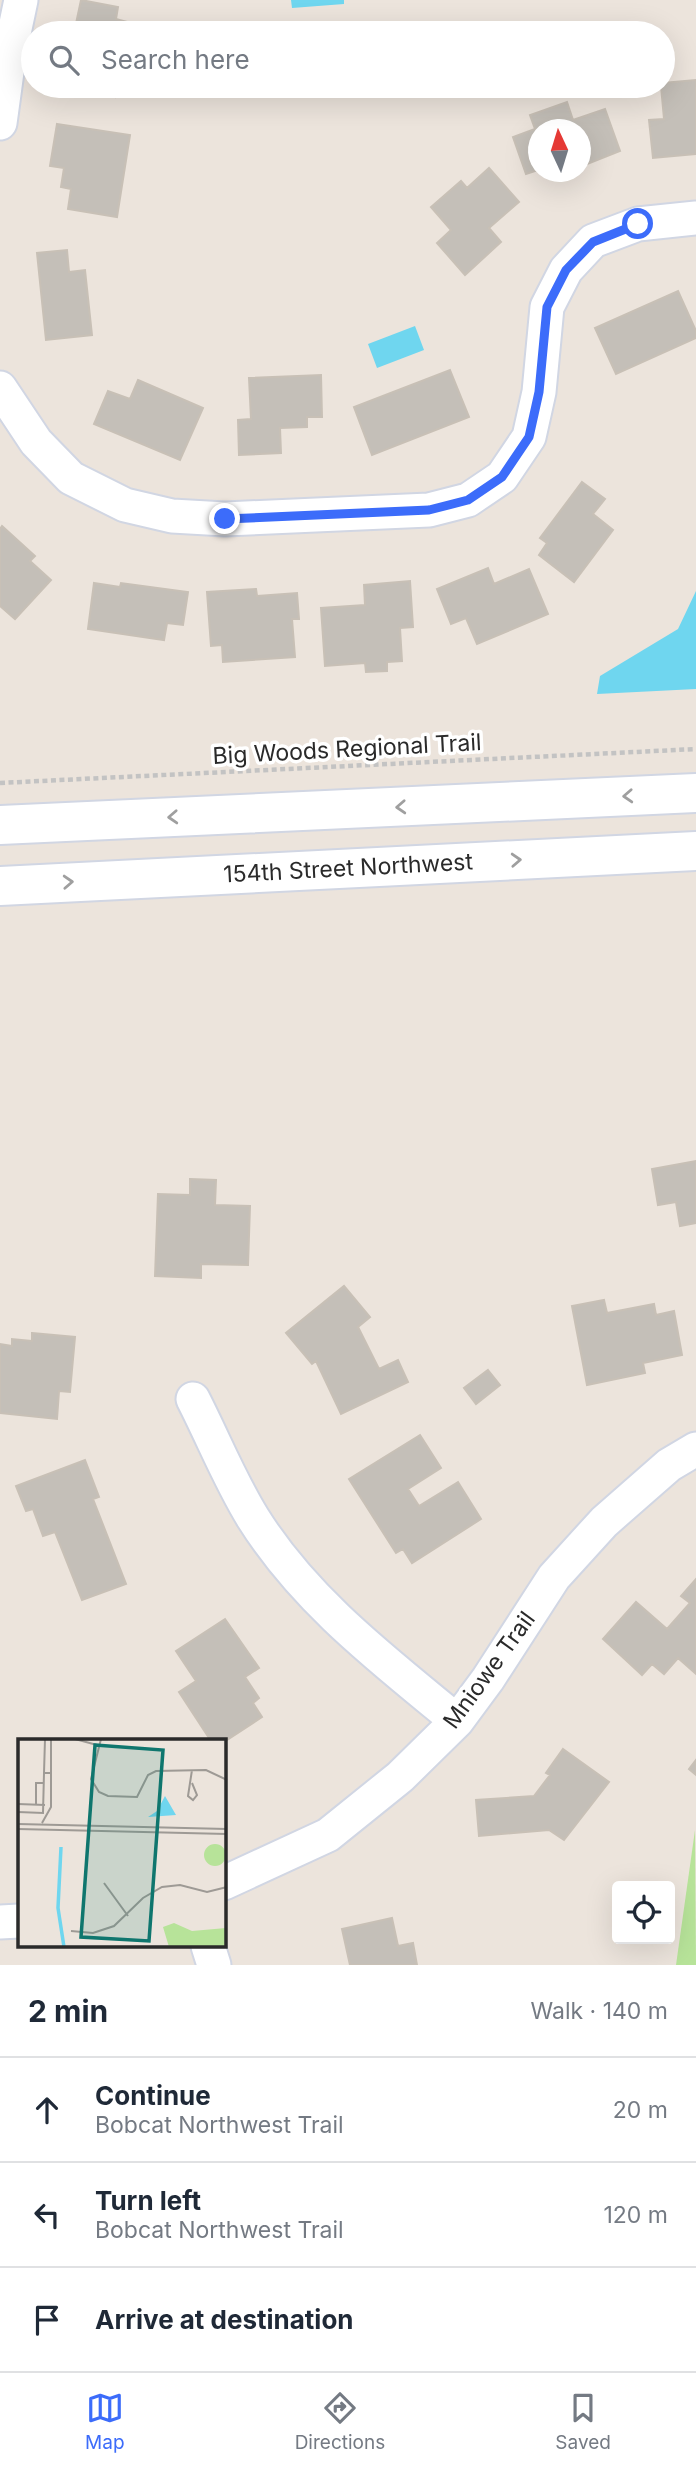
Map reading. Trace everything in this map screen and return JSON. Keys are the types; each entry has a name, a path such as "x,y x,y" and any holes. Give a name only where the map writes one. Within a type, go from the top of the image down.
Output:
{"street":[{"path":"0,123 9,57 21,0"},
{"path":"0,388 36,442 71,478 124,505 172,516 225,519 429,510 468,500 502,477 529,437 539,392 547,307 566,270 593,242 638,224 696,218"},
{"path":"0,825 696,793"},
{"name":"154th Street Northwest","path":"0,886 696,851"},
{"path":"193,1399 254,1518 307,1590 353,1635 457,1721"},
{"name":"Mniowe Trail","path":"226,1882 328,1835 400,1777 457,1721 488,1679 554,1577 604,1522 669,1465 696,1449"},
{"path":"0,1922 18,1921"},
{"path":"209,1948 214,1965"}],"path":[{"name":"Big Woods Regional Trail","path":"0,783 696,749"}],"green space":[{"path":"695,1830 696,1965 676,1965"}],"water":[{"path":"291,0 344,0 344,4 292,8"},
{"path":"415,326 424,350 377,368 368,344"},
{"path":"696,591 696,689 597,694 600,676 678,629"}],"building":[{"path":"81,0 118,7 116,19 124,21 77,21"},
{"path":"696,80 696,154 653,158 649,120 664,119 662,98 675,98 675,82"},
{"path":"567,102 573,119 531,119 530,115"},
{"path":"605,109 620,151 591,162 591,119 576,119"},
{"path":"57,124 130,135 117,217 68,209 71,189 61,187 64,168 50,166"},
{"path":"528,132 528,173 526,174 513,137"},
{"path":"489,168 519,202 489,228 501,242 465,275 437,243 451,230 431,207 461,181 467,188"},
{"path":"67,250 69,272 85,270 92,335 46,340 37,253"},
{"path":"678,291 696,331 696,338 616,374 595,328"},
{"path":"450,370 469,417 372,455 354,407"},
{"path":"321,375 322,417 307,417 307,427 280,428 281,453 239,455 238,420 251,419 249,378"},
{"path":"138,380 203,408 180,460 94,424 108,391 130,399"},
{"path":"582,482 605,499 593,514 613,530 574,582 539,555 547,543 540,538"},
{"path":"2,526 35,556 30,561 51,580 15,619 0,606"},
{"path":"488,568 494,584 529,569 548,614 477,644 466,618 451,624 437,589"},
{"path":"410,581 413,627 400,628 402,661 387,662 387,671 366,672 365,663 325,666 321,608 365,605 364,585"},
{"path":"94,583 120,587 121,583 188,592 183,625 167,623 164,640 88,629"},
{"path":"256,589 257,596 297,593 299,619 292,619 295,657 223,662 222,645 211,646 207,592"},
{"path":"696,1161 696,1223 680,1226 676,1202 658,1205 652,1169"},
{"path":"190,1179 216,1180 215,1205 250,1206 248,1265 201,1264 201,1278 155,1276 158,1194 190,1195"},
{"path":"344,1286 370,1317 358,1327 379,1369 398,1360 408,1382 341,1414 316,1361 312,1364 286,1333"},
{"path":"604,1300 607,1313 654,1304 656,1315 674,1311 682,1355 643,1363 645,1373 587,1385 572,1306"},
{"path":"32,1333 75,1337 70,1392 59,1391 57,1419 0,1413 0,1344 12,1346 12,1339 32,1341"},
{"path":"488,1370 500,1385 476,1404 464,1388"},
{"path":"420,1435 441,1468 408,1489 419,1506 458,1482 481,1519 412,1563 403,1549 396,1553 349,1479"},
{"path":"85,1460 99,1497 93,1499 126,1584 82,1600 55,1532 43,1536 33,1509 26,1511 16,1486"},
{"path":"696,1579 696,1674 678,1658 664,1674 652,1664 642,1675 603,1639 636,1602 667,1629 690,1603 681,1596"},
{"path":"225,1619 259,1668 245,1677 259,1698 253,1703 262,1717 226,1741 210,1739 179,1692 196,1681 176,1651"},
{"path":"563,1749 609,1782 564,1840 549,1830 479,1836 476,1800 534,1796 550,1775 546,1773"},
{"path":"696,1760 696,1775 689,1769"},
{"path":"392,1918 398,1946 413,1943 417,1965 350,1965 342,1929"}],"route":[{"path":"225,519 429,510 468,500 502,477 529,437 539,392 547,307 566,270 593,242 638,224"}]}
